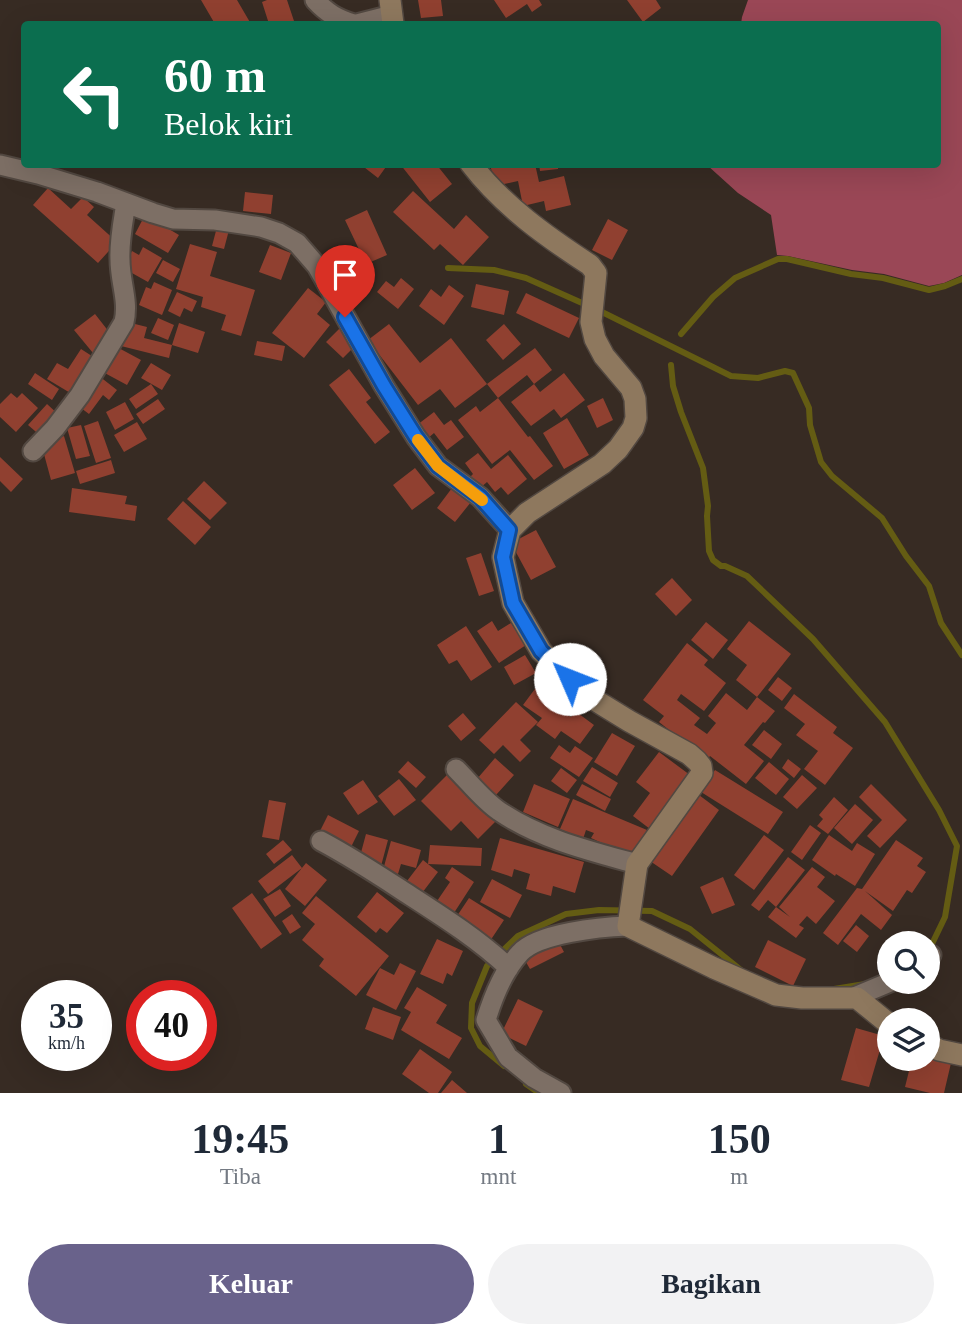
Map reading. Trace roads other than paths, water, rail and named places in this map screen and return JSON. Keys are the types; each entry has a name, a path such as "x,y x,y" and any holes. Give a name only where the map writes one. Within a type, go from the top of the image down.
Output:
{"street":[{"path":"315,0 325,11 344,21"},
{"path":"365,21 392,13"},
{"path":"0,165 50,177 173,219 215,220 261,227 297,243 317,266 384,386 416,437 438,466 480,497 509,530"},
{"path":"474,168 485,182 528,221 590,265 596,273 591,322 595,338 604,356 631,388 635,399 633,428 618,449 602,464 527,513 509,530 503,557 513,603 541,651 585,694 689,754 701,766 702,772 637,864 629,921"},
{"path":"33,451 80,395 124,322 127,309 120,261 127,203"},
{"path":"456,769 496,810 523,827 637,864"},
{"path":"321,841 351,857 481,944 506,966"},
{"path":"561,1093 534,1078 508,1057 486,1020 506,966 521,951 547,938 629,921 714,968 776,995 857,998 877,1014"},
{"path":"852,998 877,987"},
{"path":"940,1050 962,1055"}],"waterway":[{"path":"681,334 713,297 735,278 778,259 883,278 929,290 962,279"},
{"path":"448,268 494,270 526,278 600,311 731,376 758,378 785,371 793,373 809,408 810,425 821,462 832,476 882,518 929,586 941,623 962,655"},
{"path":"671,365 673,386 681,412 703,468 708,506 709,551 713,560 747,576 813,639 885,722 939,810 957,846 945,917 938,931"},
{"path":"504,1066 480,1046 471,1028 472,1003 487,966 518,936 566,914 599,910 652,911 690,929 741,970"},
{"path":"834,989 865,984"},
{"path":"526,1084 539,1093"}]}
